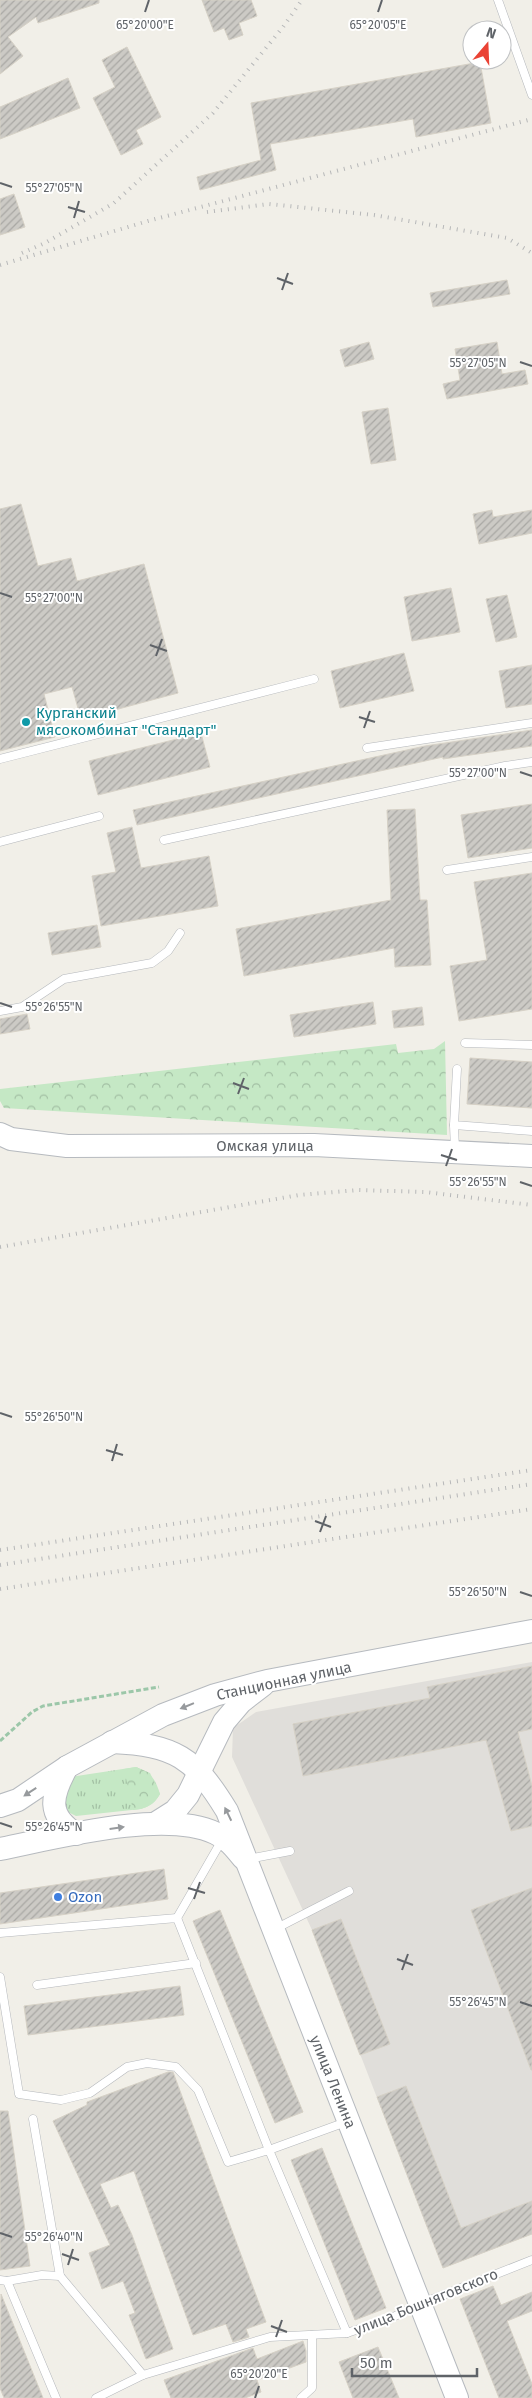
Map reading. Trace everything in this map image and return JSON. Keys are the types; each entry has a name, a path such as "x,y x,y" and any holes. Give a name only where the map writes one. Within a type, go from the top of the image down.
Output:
{"main road":[{"name":"Омская улица","path":"0,1134 11,1139 67,1146 314,1146 532,1156"},
{"name":"Станционная улица","path":"0,1806 18,1800 67,1767 163,1715 206,1698 267,1682 532,1631"},
{"path":"156,1823 175,1811 188,1795 224,1722 241,1702 267,1682"},
{"name":"улица Ленина","path":"112,1742 141,1744 164,1749 184,1758 200,1771 227,1811 238,1837 244,1859 457,2398"},
{"path":"67,1767 57,1786 54,1798 56,1814 62,1825 76,1834"},
{"path":"0,1849 76,1834 156,1823 195,1827 214,1833 223,1838 244,1859"}],"lane":[{"path":"498,0 532,95"},
{"path":"0,760 314,679"},
{"path":"367,748 532,723"},
{"path":"164,840 504,766 532,762"},
{"path":"0,842 99,816"},
{"path":"447,870 532,857"},
{"path":"0,1011 22,1007 64,979 152,964 168,950 180,933"},
{"path":"465,1043 532,1045"},
{"path":"455,1152 454,1125 457,1069"},
{"path":"454,1125 532,1131"},
{"path":"177,1918 223,1838"},
{"path":"244,1859 290,1851"},
{"path":"273,1930 349,1891"},
{"path":"0,1933 177,1918"},
{"path":"177,1918 269,2150 347,2333"},
{"path":"37,1985 196,1964"},
{"path":"0,1977 18,2094 61,2100 90,2092 126,2067 146,2062 176,2067 198,2090 228,2162 269,2150 348,2122"},
{"path":"34,2119 60,2276 143,2375"},
{"name":"улица Бошняговского","path":"96,2398 143,2375 270,2337 347,2333 391,2318 420,2304 532,2260"},
{"path":"56,2398 3,2280 42,2275 60,2276"},
{"path":"301,2398 312,2388 312,2335"}],"path":[{"path":"0,1741 32,1712 44,1706 159,1687"}],"shaded area":[{"path":"532,1662 532,2234 443,2268 312,1930 232,1757 233,1728 256,1712"}],"green space":[{"path":"445,1041 447,1135 4,1108 0,1101 0,1089 396,1044 398,1053 434,1049"},
{"path":"136,1767 152,1777 158,1788 160,1794 150,1805 141,1809 76,1816 64,1810 62,1786 70,1777"},
{"path":"136,1767 150,1773 160,1794 149,1806 133,1810 124,1769"}],"building":[{"path":"0,0 99,0 99,3 38,23 36,17 8,37 23,56 0,74"},
{"path":"202,0 251,0 257,16 239,23 243,35 229,40 224,28 214,32"},
{"path":"127,47 161,117 136,130 143,144 121,155 93,98 115,87 102,60"},
{"path":"462,65 462,70 481,70 491,123 416,137 413,119 270,144 276,170 200,190 197,177 261,160 251,103"},
{"path":"68,78 80,108 0,139 0,107"},
{"path":"14,194 25,227 0,235 0,199"},
{"path":"507,280 510,294 433,307 430,293"},
{"path":"369,342 374,359 345,367 340,350"},
{"path":"497,342 502,374 525,370 528,384 447,399 443,384 460,380 455,349"},
{"path":"388,408 396,460 371,464 362,412"},
{"path":"21,504 38,566 71,558 77,581 144,564 178,693 81,719 72,687 44,694 55,737 0,751 0,509"},
{"path":"492,510 493,517 532,510 532,533 479,544 473,514"},
{"path":"451,588 460,632 412,641 404,597"},
{"path":"507,595 517,637 496,642 486,599"},
{"path":"404,653 414,691 340,708 331,671"},
{"path":"532,665 532,704 506,708 499,671"},
{"path":"532,730 532,746 443,759 443,757 137,825 133,810 425,746"},
{"path":"201,733 210,767 98,795 89,761"},
{"path":"532,804 532,848 468,858 461,815"},
{"path":"415,809 420,900 427,900 431,965 395,967 394,948 244,976 236,929 391,900 387,810"},
{"path":"132,827 141,868 209,856 218,906 101,926 92,876 116,872 107,833"},
{"path":"532,873 532,1009 459,1021 450,966 487,960 474,882"},
{"path":"97,925 101,947 52,955 48,933"},
{"path":"373,1002 376,1024 294,1037 290,1015"},
{"path":"422,1007 424,1025 394,1028 392,1011"},
{"path":"27,1014 30,1029 0,1034 0,1019"},
{"path":"470,1058 532,1062 532,1108 467,1104"},
{"path":"532,1666 532,1729 518,1732 532,1786 532,1826 511,1831 486,1740 303,1776 293,1724 430,1698 427,1687"},
{"path":"164,1869 168,1899 0,1924 0,1893"},
{"path":"532,1888 532,2070 531,2070 471,1910"},
{"path":"220,1910 303,2112 275,2123 193,1921"},
{"path":"341,1919 390,2044 360,2055 312,1930"},
{"path":"180,1986 184,2015 28,2035 24,2006"},
{"path":"168,2072 173,2072 266,2322 246,2329 249,2337 233,2342 226,2324 193,2335 134,2171 100,2184 111,2208 118,2205 132,2235 173,2349 146,2359 129,2315 135,2313 123,2281 102,2289 89,2253 110,2245 53,2121 87,2105 87,2102"},
{"path":"406,2086 461,2228 532,2201 532,2234 443,2268 377,2097"},
{"path":"0,2111 8,2111 30,2266 0,2270"},
{"path":"322,2148 386,2308 355,2320 291,2160"},
{"path":"493,2286 501,2305 532,2292 532,2311 507,2321 532,2384 532,2398 499,2398 460,2299"},
{"path":"1,2294 43,2398 4,2398 0,2388"},
{"path":"303,2341 306,2351 306,2362 257,2380 261,2392 245,2398 171,2398 164,2380 253,2348 257,2359"},
{"path":"378,2347 399,2398 353,2398 339,2362"}],"railway":[{"path":"22,253 45,243 114,203 213,113 283,27 302,0"},
{"path":"0,265 148,221 532,119"},
{"path":"207,212 269,204 374,215 507,238 532,253"},
{"path":"0,1247 299,1195 358,1190 425,1192 532,1205"},
{"path":"0,1550 532,1470"},
{"path":"0,1565 532,1484"},
{"path":"0,1589 532,1509"}],"place":[{"name":"Курганский мясокомбинат \"Стандарт\"","path":"26,722"},
{"name":"Ozon","path":"58,1897"}]}
